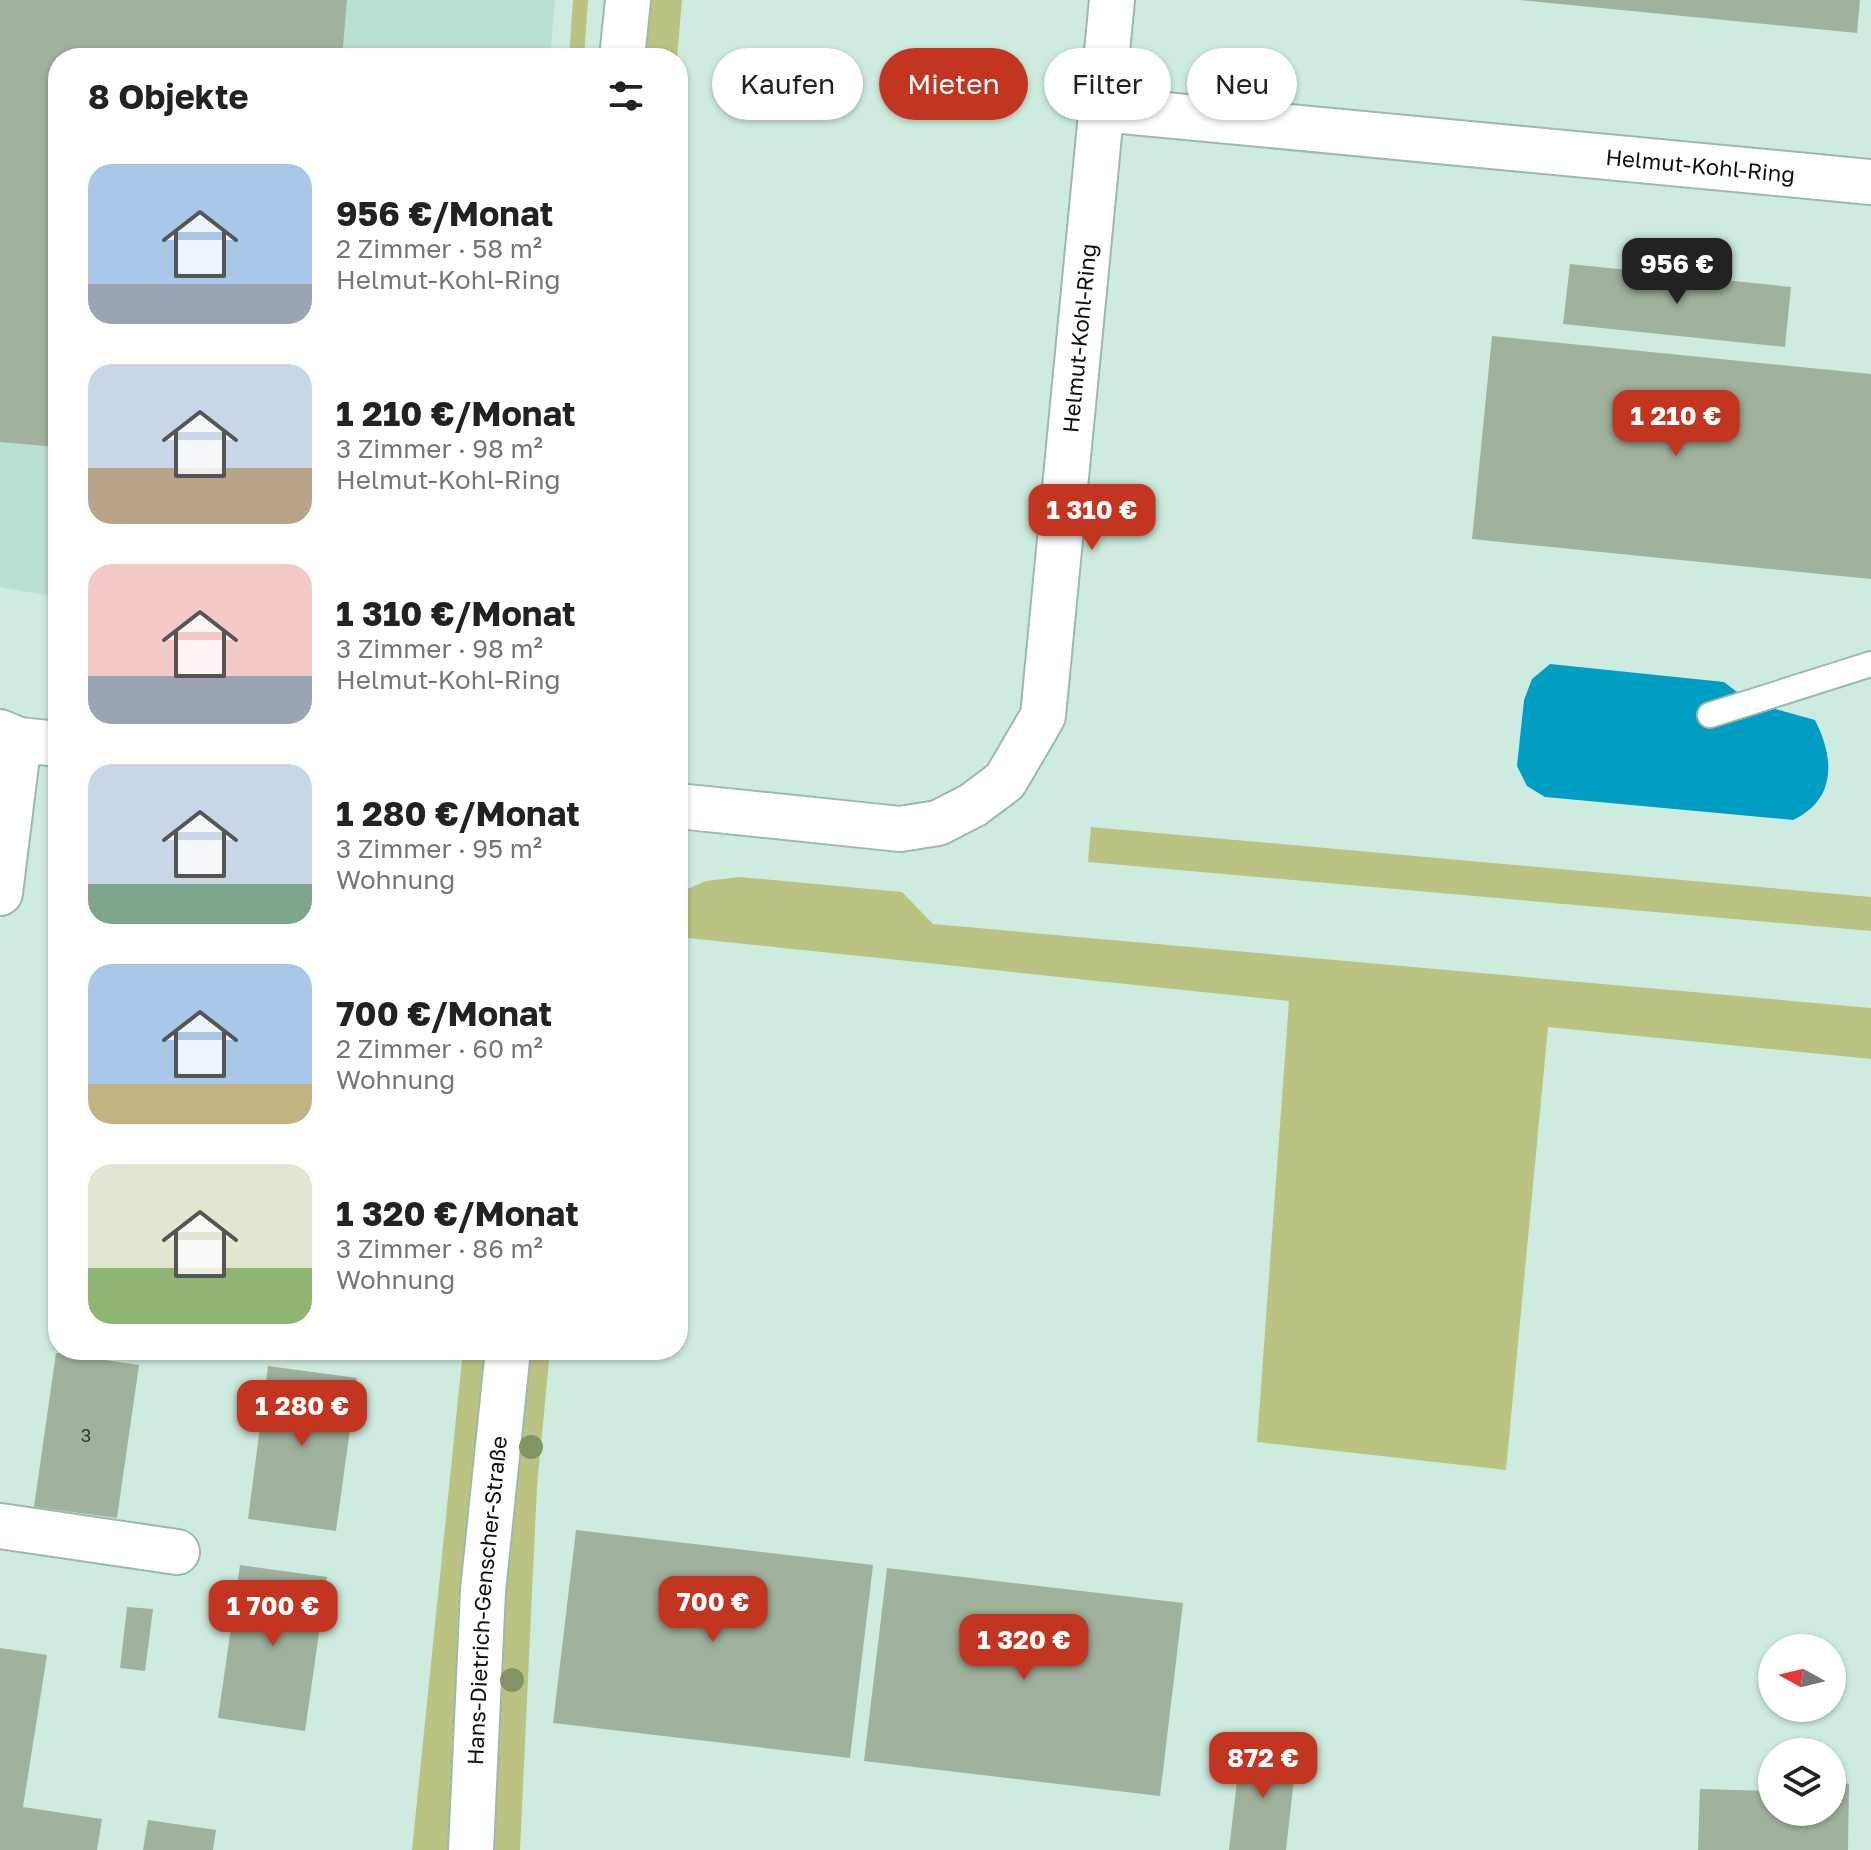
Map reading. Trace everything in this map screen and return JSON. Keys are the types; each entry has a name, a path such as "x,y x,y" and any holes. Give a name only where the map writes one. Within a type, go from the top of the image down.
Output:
{"street":[{"path":"623,48 628,0"},
{"name":"Helmut-Kohl-Ring","path":"1107,48 1112,0"},
{"name":"Helmut-Kohl-Ring","path":"1171,116 1871,182"},
{"name":"Helmut-Kohl-Ring","path":"688,807 900,829 938,823 973,805 1005,781 1043,716 1100,120"},
{"path":"0,893 26,739"},
{"name":"Hans-Dietrich-Genscher-Straße","path":"471,1850 483,1591 507,1360"},
{"path":"0,1526 177,1552"}],"lane":[{"path":"1710,715 1871,664"}],"shaded area":[{"path":"0,0 555,0 551,48 48,48 48,595 0,587"}],"green space":[{"path":"573,0 588,0 585,48 570,48"},
{"path":"650,0 682,0 678,48 645,48"},
{"path":"1091,827 1871,897 1871,931 1088,862"},
{"path":"739,877 902,892 933,924 1871,1008 1871,1059 1548,1027 1506,1470 1257,1442 1289,1001 688,938 688,889 706,881"},
{"path":"462,1360 484,1360 459,1662 452,1850 412,1850"},
{"path":"526,1360 549,1360 537,1487 520,1850 492,1850 502,1595"}],"water":[{"path":"1550,664 1724,682 1750,702 1815,720 1822,735 1828,764 1824,790 1807,812 1793,820 1545,797 1527,786 1517,766 1524,700 1532,679"}],"building":[{"path":"0,0 347,0 343,48 48,48 48,446 0,442"},
{"path":"1519,0 1860,0 1857,33"},
{"path":"1570,264 1791,287 1785,347 1563,324"},
{"path":"1492,336 1871,374 1871,579 1472,539"},
{"path":"55,1360 104,1360 139,1365 117,1518 34,1507"},
{"path":"268,1366 357,1378 336,1531 248,1519"},
{"path":"576,1530 873,1565 850,1758 553,1723"},
{"path":"240,1565 327,1577 305,1731 218,1718"},
{"path":"887,1568 1183,1603 1160,1796 864,1761"},
{"path":"127,1607 153,1609 145,1671 120,1668"},
{"path":"0,1648 47,1655 23,1807 102,1819 97,1850 0,1850"},
{"path":"1241,1746 1297,1753 1286,1850 1229,1850"},
{"path":"1846,1784 1849,1784 1848,1850 1698,1850 1700,1789 1758,1791 1758,1826 1846,1826"},
{"path":"148,1820 216,1830 213,1850 143,1850"}]}
